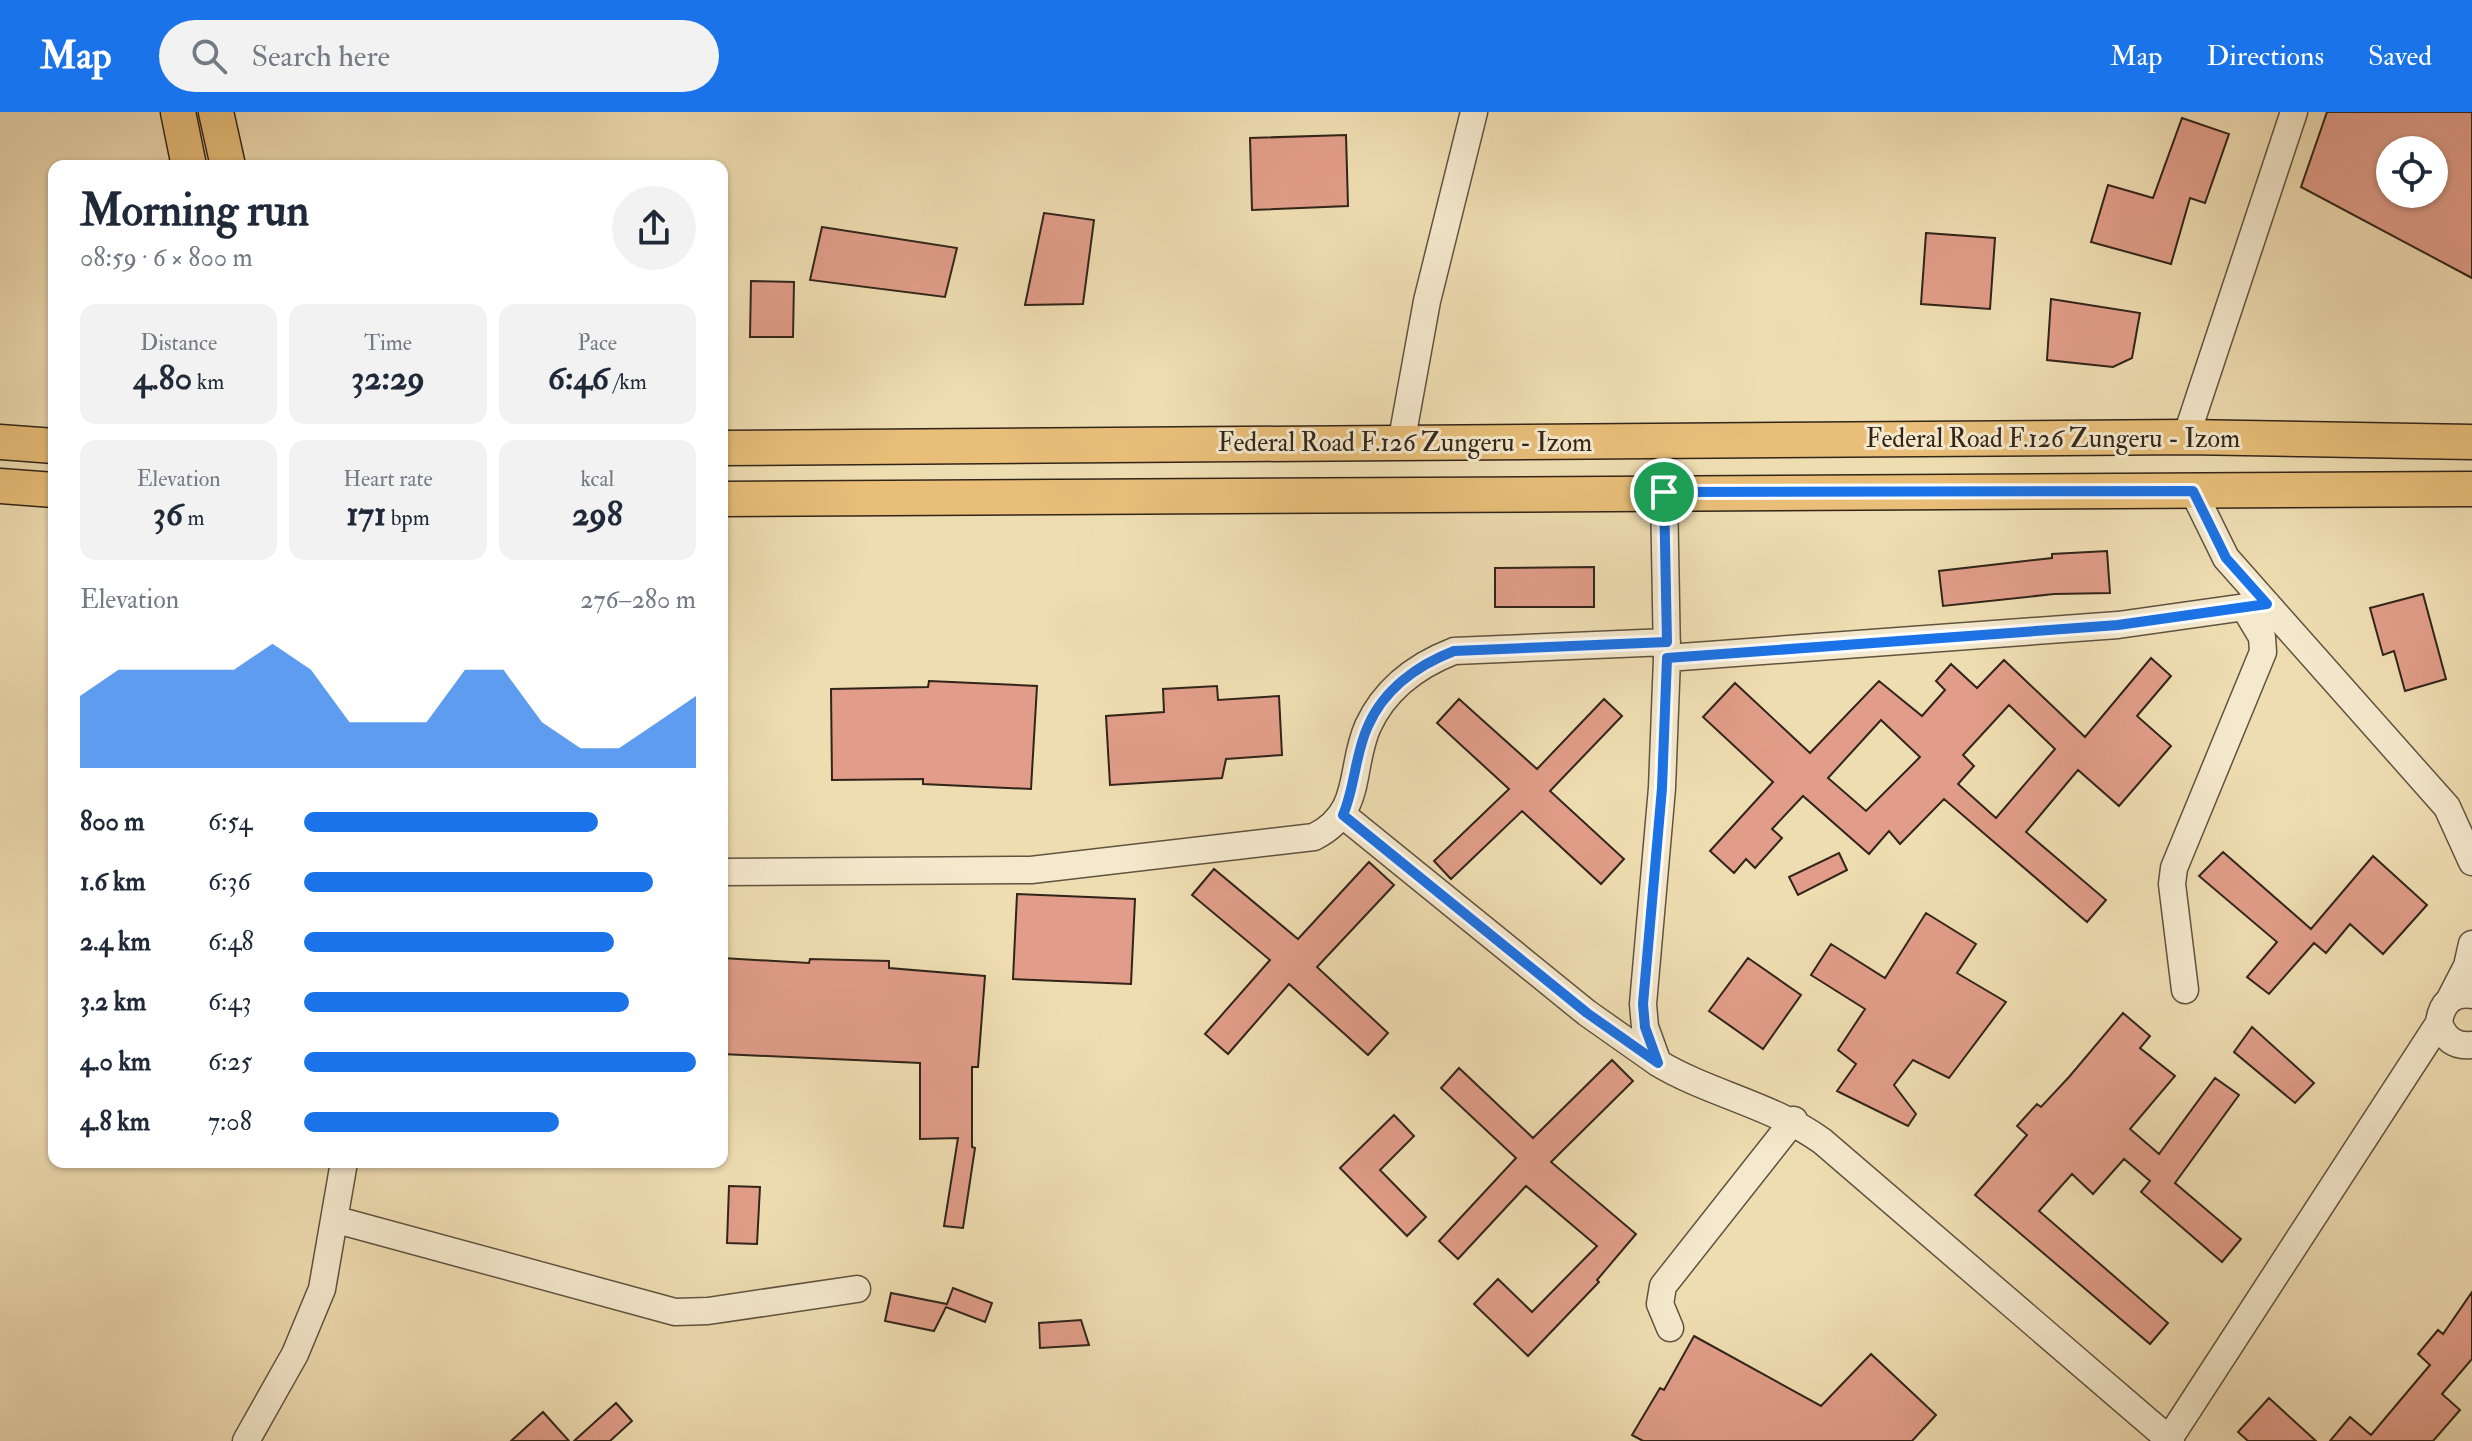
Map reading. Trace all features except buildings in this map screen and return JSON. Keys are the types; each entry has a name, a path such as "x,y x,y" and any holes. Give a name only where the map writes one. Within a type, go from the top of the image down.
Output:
{"main road":[{"path":"178,112 188,160"},
{"path":"216,112 227,160"},
{"name":"Federal Road F.126 Zungeru - Izom","path":"728,448 2186,437 2472,442"},
{"path":"0,442 48,446"},
{"path":"1023,446 1026,496"},
{"path":"0,486 48,490"},
{"name":"Federal Road F.126 Zungeru - Izom","path":"728,499 2472,489"}],"street":[{"path":"1401,444 1427,301 1474,112"},
{"path":"2186,437 2294,112"},
{"path":"2193,491 2226,558 2255,606 2447,807 2472,862"},
{"path":"1658,1063 1645,1027 1643,1004 1662,788 1667,650 1664,492"},
{"path":"728,872 1031,870 1314,837 1331,829 1343,815 1367,727 1400,682 1429,661 1454,651 1667,650 2118,625 2255,606"},
{"path":"2185,990 2172,892 2174,868 2263,652 2255,606"},
{"path":"1343,815 1587,1013 1658,1063 1692,1083 1794,1120 1822,1141 2170,1440 2439,1023 2443,1006 2461,997 2472,944"},
{"path":"2439,1023 2442,1033 2468,1045"},
{"path":"2397,1085 2423,1062 2468,1045"},
{"path":"1670,1328 1660,1304 1663,1286 1794,1120"},
{"path":"246,1441 300,1341 322,1289 337,1220 343,1168"},
{"path":"337,1220 675,1312 708,1311 857,1289"}],"route":[{"path":"2193,491 2205,521 2226,558 2267,604 2118,625 1878,645 1667,658 1662,788 1643,1004 1645,1027 1658,1063 1587,1013 1343,815 1367,727 1400,682 1429,661 1454,651 1667,642 1664,492 2193,491"}]}
